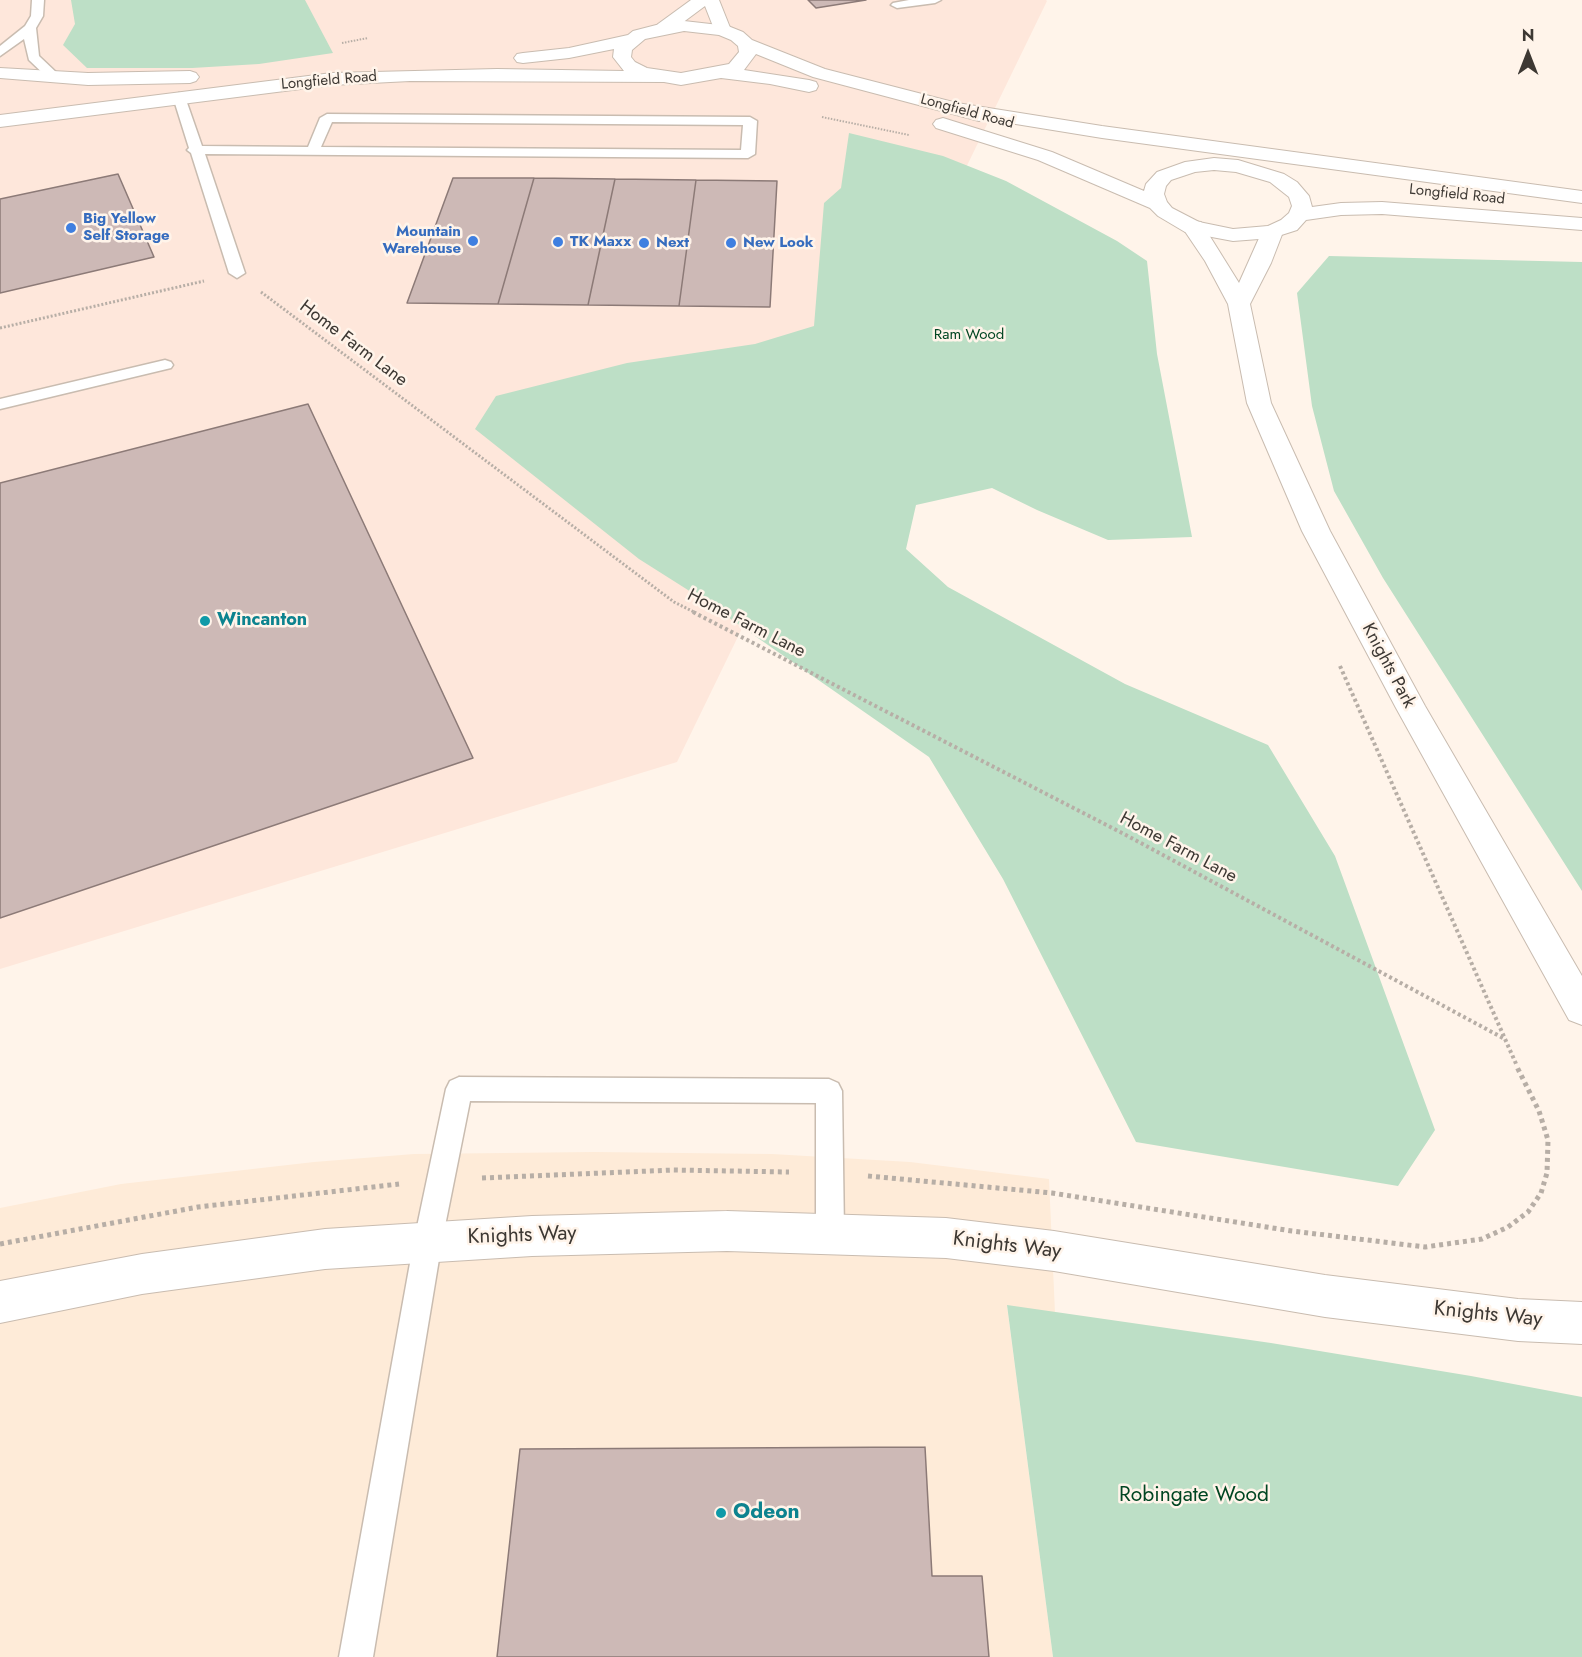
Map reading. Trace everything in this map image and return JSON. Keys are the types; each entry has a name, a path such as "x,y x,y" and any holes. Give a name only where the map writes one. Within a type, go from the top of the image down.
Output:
{"street":[{"path":"664,28 702,0"},
{"path":"664,28 684,26 722,30 711,0"},
{"name":"Longfield Road","path":"222,75 375,62 535,57 631,40 664,28"},
{"name":"Longfield Road","path":"722,30 737,36 746,44 819,73 1120,153"},
{"path":"631,40 623,48 622,57 629,66 642,73 661,77 692,78 721,73 744,60 748,52 746,44"},
{"path":"0,73 99,79 203,76"},
{"name":"Longfield Road","path":"721,73 770,78 803,85 911,114 1045,156 1157,204 1165,212 1193,227"},
{"name":"Longfield Road","path":"0,121 332,79 410,75 661,77"},
{"path":"957,109 1102,132 1265,152 1582,197"},
{"path":"1152,159 1192,166"},
{"name":"Longfield Road","path":"1192,166 1214,164 1424,192 1582,207"},
{"path":"1157,204 1154,194 1156,184 1164,176 1192,166"},
{"path":"1193,227 1233,235 1272,232 1289,225 1299,215 1302,206 1294,191 1276,178 1260,171"},
{"name":"Longfield Road","path":"1299,215 1341,209 1382,208 1582,224"},
{"name":"Knights Park","path":"1193,227 1216,261 1239,304 1259,403 1316,531 1411,708 1582,1010"},
{"path":"1239,304 1260,263 1272,232"},
{"name":"Knights Way","path":"0,1302 142,1274 325,1249 428,1240 727,1230 946,1238 1054,1251 1325,1296 1518,1320 1582,1323"}],"lane":[{"path":"0,52 30,27 38,16 38,0"},
{"path":"897,5 935,0"},
{"path":"30,27 30,46 33,57 54,77"},
{"path":"179,97 194,150 237,273"},
{"path":"194,150 748,154 750,121 327,118 313,150"},
{"path":"0,404 165,365"},
{"path":"356,1657 428,1240 459,1089 829,1091 830,1233"}],"path":[{"path":"821,116 914,136"},
{"path":"0,328 237,273"},
{"name":"Home Farm Lane","path":"237,273 674,602 1124,834 1504,1039"},
{"path":"0,1245 198,1207 356,1187 673,1170 830,1174 967,1184 1052,1193 1396,1245 1425,1247 1482,1239 1508,1227 1528,1212 1541,1193 1547,1173 1548,1140 1539,1111 1504,1039 1335,656"}],"shaded area":[{"path":"0,0 1047,1 677,762 0,969"},
{"path":"594,1152 772,1154 910,1162 1049,1179 1055,1313 1007,1306 1053,1657 0,1657 0,1208 121,1184 314,1162 414,1154"}],"green space":[{"path":"71,0 305,0 333,53 259,64 192,68 87,68 63,45 75,24"},
{"name":"Ram Wood","path":"849,133 943,156 1006,181 1117,241 1147,261 1157,354 1192,537 1108,540 992,488 916,505 906,549 948,587 1125,684 1268,745 1335,856 1435,1130 1398,1186 1136,1142 1003,879 929,757 699,597 639,559 475,429 496,396 627,363 755,344 814,326 824,203 841,188"},
{"path":"1329,256 1582,262 1582,891 1383,578 1334,491 1312,406 1297,293"},
{"name":"Robingate Wood","path":"1007,1305 1271,1343 1582,1397 1582,1657 1053,1657"}],"building":[{"path":"808,0 866,0 816,8"},
{"name":"Big Yellow Self Storage","path":"118,174 154,257 0,293 0,199"},
{"name":"Mountain Warehouse","path":"453,178 534,178 498,304 407,303"},
{"name":"TK Maxx","path":"534,178 615,179 588,305 498,304"},
{"name":"Next","path":"615,179 696,180 679,306 588,305"},
{"name":"New Look","path":"696,180 777,181 770,307 679,306"},
{"name":"Wincanton","path":"308,404 473,758 0,918 0,483"},
{"name":"Odeon","path":"925,1447 932,1576 982,1576 989,1657 497,1657 520,1449"}],"place":[{"name":"Big Yellow Self Storage","path":"71,228"},
{"name":"Mountain Warehouse","path":"473,241"},
{"name":"TK Maxx","path":"558,242"},
{"name":"Next","path":"644,243"},
{"name":"New Look","path":"731,243"},
{"name":"Wincanton","path":"205,621"},
{"name":"Odeon","path":"721,1513"}]}
